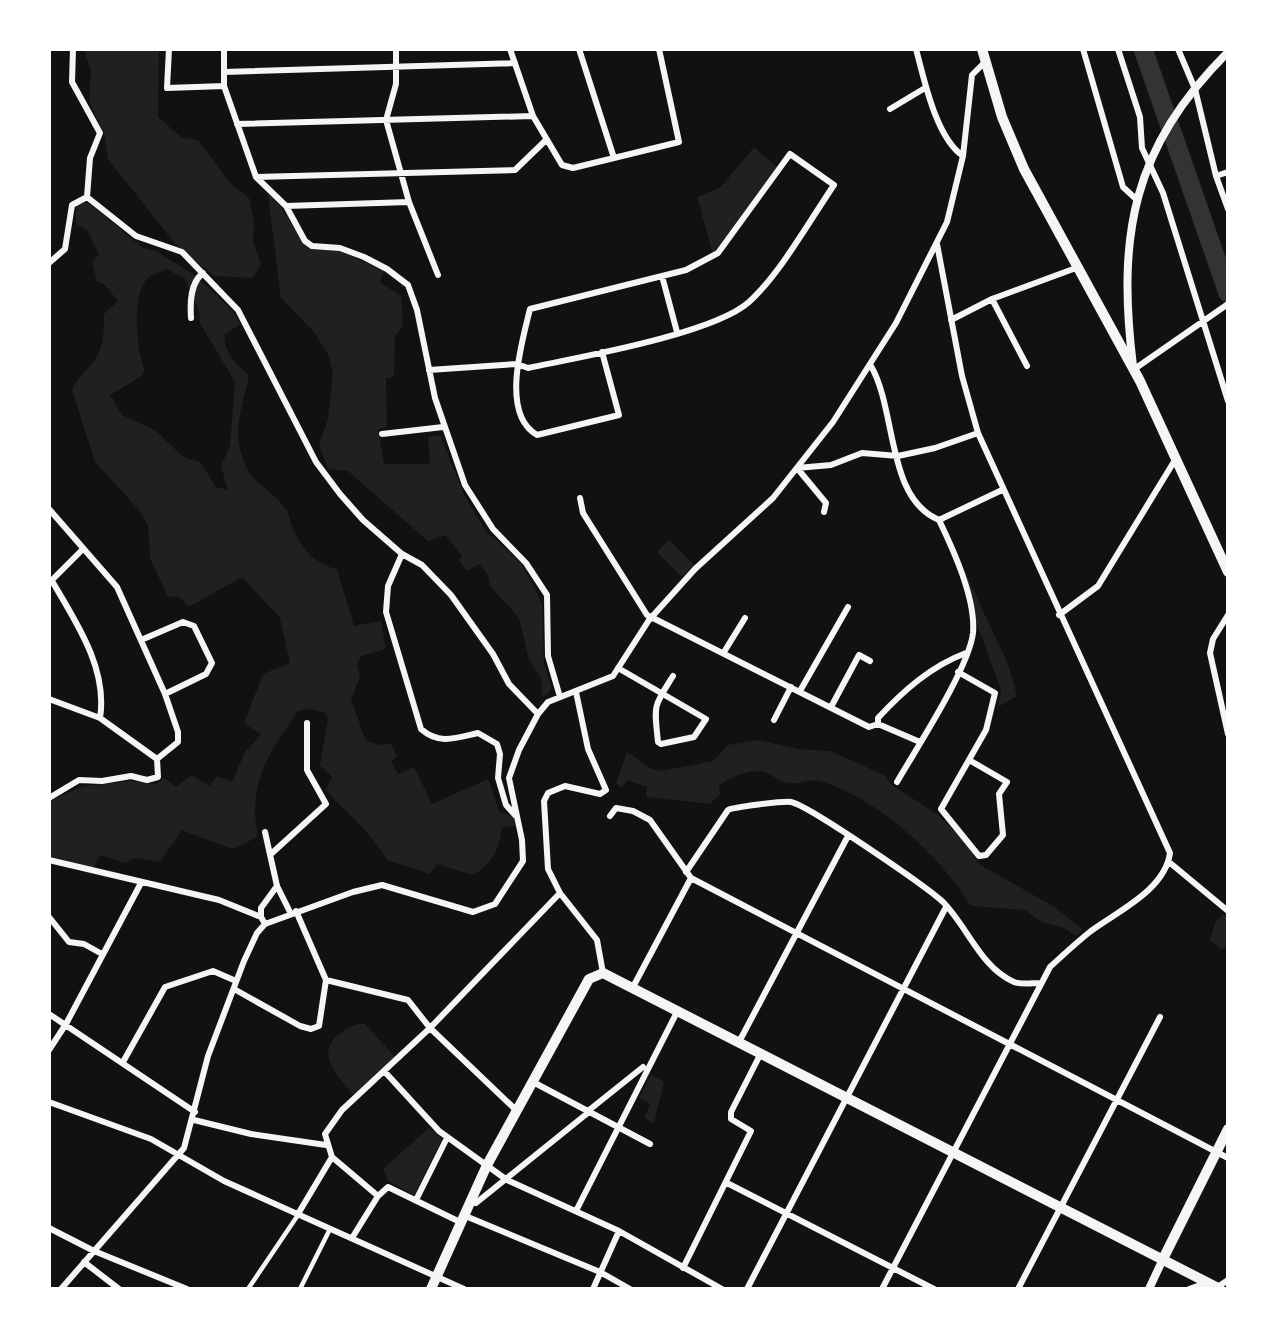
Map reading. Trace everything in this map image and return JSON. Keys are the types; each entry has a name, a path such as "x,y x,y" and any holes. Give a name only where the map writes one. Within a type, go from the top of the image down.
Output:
{"main road":[{"path":"982,49 1014,147 1076,268 1133,370 1228,572"},
{"path":"431,1289 487,1165 589,979 603,973 1214,1287"},
{"path":"1163,1259 1228,1129"}],"street":[{"path":"73,49 72,82 100,133 90,158 87,197"},
{"path":"169,49 167,88 224,86"},
{"path":"224,49 224,86 256,177 286,206 304,241 312,246 340,248 363,257 387,269 408,285 417,310 443,427 466,485 482,513 526,563 547,595 548,656 560,697"},
{"path":"396,49 398,68 386,120 399,173 438,275"},
{"path":"510,49 533,116 545,141 562,165 573,168 679,142 659,49"},
{"path":"579,49 614,158"},
{"path":"916,49 933,113 956,151 963,156"},
{"path":"1083,49 1123,187 1136,199"},
{"path":"1118,49 1139,117 1142,148 1163,193 1228,401"},
{"path":"1178,49 1195,89 1216,176 1228,209"},
{"path":"1228,52 1187,99 1154,152 1136,199 1125,281 1133,370 1228,304"},
{"path":"1219,60 1228,65"},
{"path":"49,860 219,900 263,920 382,885 473,912 490,908 523,861 509,778 519,750 538,715 548,702 604,682 618,668 652,617 695,569 774,498 834,422 871,366 937,242 955,200 972,75 985,62"},
{"path":"223,72 515,63"},
{"path":"890,109 925,89"},
{"path":"237,124 533,116"},
{"path":"256,177 515,170 545,141"},
{"path":"429,370 517,364 528,368 602,352 718,320 748,303 834,185 790,154 718,253 686,270 530,309 517,364 516,399 528,430 537,435 619,415 602,352"},
{"path":"1216,176 1228,172"},
{"path":"49,263 65,249 72,205 87,197"},
{"path":"87,197 135,236 182,252 244,319 316,462 363,520 402,555 422,565 451,595 493,654 509,684 538,715"},
{"path":"286,206 409,202"},
{"path":"881,1289 1050,967 1088,933 1122,911 1163,874 1170,853 978,433 951,320 937,242"},
{"path":"951,320 992,299 1076,268"},
{"path":"191,318 190,301 197,277 203,273"},
{"path":"662,276 677,332"},
{"path":"992,299 1027,366"},
{"path":"871,366 878,379 898,456 900,478 927,515 939,520 965,582 973,632 958,672 897,782"},
{"path":"382,434 443,427"},
{"path":"797,468 831,464 862,453 898,456 935,448 978,433"},
{"path":"1059,615 1098,586 1175,460"},
{"path":"797,468 826,503 824,512"},
{"path":"939,520 1002,490"},
{"path":"580,498 583,513 648,615 869,727 878,724 920,742"},
{"path":"49,509 117,587 141,640 178,732 178,742 157,759"},
{"path":"82,550 50,582 91,657 99,681 100,718"},
{"path":"402,555 388,586 386,612 421,729 432,738 444,740 478,733 497,744 500,754 498,778 506,805 517,816"},
{"path":"800,691 848,607"},
{"path":"1228,615 1213,639 1210,653 1228,734"},
{"path":"724,652 745,618"},
{"path":"141,640 183,622 194,626 212,663 206,674 164,694"},
{"path":"878,724 878,718 912,685 948,660 966,653"},
{"path":"831,707 859,655 870,661"},
{"path":"618,668 662,694 706,719 694,737 661,744 658,742 654,706 662,694 673,676"},
{"path":"958,672 995,693 986,730 942,809 979,856 986,855 1003,835 999,794 1007,782 970,760"},
{"path":"774,720 791,687"},
{"path":"576,692 588,749 606,790 600,794 565,786 555,788 544,800 548,869 560,893 597,940 603,973"},
{"path":"49,699 100,718 157,759"},
{"path":"271,854 326,804 307,770 307,723"},
{"path":"49,798 79,780 103,781 131,776 147,780 158,777 157,759"},
{"path":"633,987 688,875 728,810 738,806 758,807 792,802 848,836 946,906 970,940 999,972 1015,983 1040,983"},
{"path":"610,816 616,808 645,816 688,875 1228,1158"},
{"path":"234,989 300,1026 312,1029 319,1026 326,980 293,912 277,886 265,832"},
{"path":"739,1042 848,836"},
{"path":"1168,862 1228,911"},
{"path":"49,1050 66,1024 141,883"},
{"path":"61,1289 179,1155 195,1116 208,1056 236,981 263,920 261,908 277,886"},
{"path":"378,1196 332,1157 325,1135 342,1110 430,1028 560,893"},
{"path":"747,1289 946,906"},
{"path":"49,917 69,942 84,944 102,954"},
{"path":"123,1062 164,987 213,971 236,981"},
{"path":"326,980 408,1000 430,1028 517,1111"},
{"path":"576,1211 678,1010"},
{"path":"49,1014 123,1062 195,1116 251,1134 326,1145"},
{"path":"1018,1289 1160,1017"},
{"path":"683,1268 751,1131 730,1119 761,1053"},
{"path":"476,1203 643,1066"},
{"path":"385,1072 447,1138 506,1180 619,1231 722,1289"},
{"path":"533,1082 650,1143"},
{"path":"49,1102 151,1139 224,1181 464,1289"},
{"path":"416,1200 447,1138"},
{"path":"248,1289 332,1157"},
{"path":"727,1183 934,1289"},
{"path":"352,1238 378,1196 388,1187 600,1272 630,1289"},
{"path":"49,1228 94,1251 187,1289"},
{"path":"300,1289 331,1228"},
{"path":"593,1289 619,1231"},
{"path":"1149,1289 1163,1259"},
{"path":"84,1262 119,1289"},
{"path":"1189,1289 1214,1287 1228,1280"}],"shaded area":[{"path":"83,49 159,49 158,117 181,137 198,140 230,183 249,198 254,222 253,242 261,265 252,278 214,276 176,245 108,159 104,133 89,102 91,69"},
{"path":"754,147 777,167 713,254 697,197 721,187"},
{"path":"268,194 280,206 306,246 340,251 384,271 380,282 401,296 403,326 395,336 394,377 386,378 387,427 378,429 384,464 430,464 428,437 440,435 465,497 486,531 521,563 542,605 544,663 552,688 547,695 541,696 542,680 529,660 519,618 490,586 488,575 479,564 467,571 459,561 462,556 445,535 428,541 348,471 328,469 319,446 328,419 333,373 328,354 314,332 281,298"},
{"path":"83,203 89,203 143,248 156,251 197,277 233,311 241,324 224,335 232,358 249,375 238,427 242,458 252,476 285,508 296,535 305,548 322,564 337,569 354,626 381,621 386,649 361,656 357,664 360,677 351,699 366,741 380,745 391,743 397,756 391,762 398,774 414,767 432,804 488,779 499,811 515,818 516,826 502,827 494,855 486,866 473,875 437,864 430,874 387,860 367,832 326,790 332,777 320,765 328,718 325,713 311,709 298,711 263,770 255,800 258,837 232,849 182,830 160,862 134,858 126,863 100,855 94,868 49,856 49,801 84,786 131,781 156,784 164,778 176,787 192,775 209,786 217,776 232,782 245,752 261,735 244,723 263,674 290,663 280,618 242,577 189,607 178,596 168,597 150,558 148,525 138,509 95,462 72,390 99,353 104,331 104,314 118,301 105,285 97,281 92,263 99,254 87,230 76,224 76,208","holes":["166,269 184,278 199,310 200,323 235,382 230,446 221,466 228,490 216,487 200,462 183,457 155,430 122,415 110,395 140,377 145,370 139,350 137,310 142,287 147,279"]},
{"path":"669,540 694,565 682,577 657,552"},
{"path":"966,574 1008,664 1017,696 998,707 1001,690 975,619"},
{"path":"757,740 798,749 830,751 886,776 890,784 938,815 963,840 980,865 1055,907 1083,930 1076,936 1064,928 1042,922 1025,910 971,906 942,867 905,831 863,801 820,781 788,783 764,772 746,773 719,786 720,794 710,804 646,797 647,787 628,780 621,787 616,783 627,752 650,768 661,771 713,761 728,745"},
{"path":"1223,914 1228,919 1228,946 1221,949 1210,940 1215,923"},
{"path":"364,1023 395,1057 354,1095 331,1065 329,1050 339,1034"},
{"path":"651,1074 664,1082 654,1123 644,1118 650,1104 639,1098"},
{"path":"429,1128 442,1139 414,1195 388,1181 383,1169"}],"waterway":[{"path":"1143,49 1228,293"}]}
